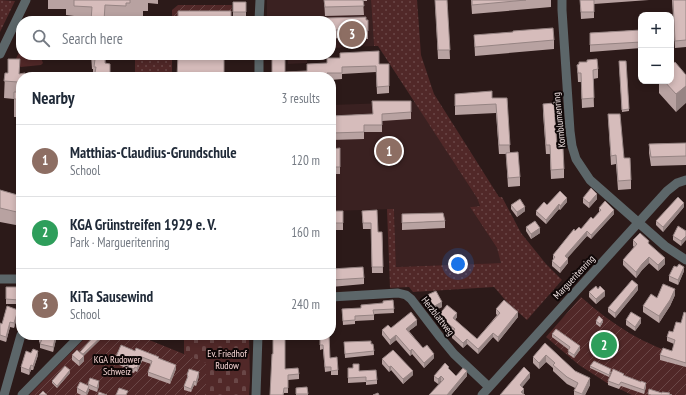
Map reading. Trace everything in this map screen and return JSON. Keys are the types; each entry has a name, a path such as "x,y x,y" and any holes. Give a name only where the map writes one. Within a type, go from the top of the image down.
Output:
{"street":[{"path":"18,16 26,0"},
{"path":"260,0 260,16"},
{"name":"Kornblumenring","path":"562,0 570,131 576,159 590,180 665,246 686,260"},
{"path":"0,54 16,21"},
{"path":"258,72 259,60"},
{"name":"Margueritenring","path":"482,395 667,191 676,183 686,180"},
{"path":"0,279 16,279"},
{"name":"Herzblattweg","path":"336,297 398,293 406,295 411,299 454,354 490,387"},
{"path":"4,395 20,340"},
{"path":"22,395 76,340"},
{"path":"256,395 258,340"}],"shaded area":[{"path":"267,0 371,0 374,46 336,48 336,16 267,16"},
{"path":"288,60 307,60 307,63 288,64"},
{"path":"415,102 477,198 480,206 470,207 497,248 502,263 396,267 394,209 336,211 336,105"}],"green space":[{"path":"0,0 15,1 0,32"},
{"path":"371,0 417,0 421,55 434,94 499,197 502,197 521,233 546,264 562,280 527,320 508,303 494,287 413,292 409,287 390,288 387,209 394,209 396,267 501,263 497,248 470,207 480,206 477,198 378,46 374,46"},
{"path":"178,5 232,5 231,16 172,16 172,10"},
{"path":"16,59 16,60 42,60 43,63 41,65 21,67 13,65"},
{"path":"135,60 172,60 172,72 135,72"},
{"path":"581,297 605,317 630,333 657,347 686,357 686,395 632,395 607,383 579,365 546,337"},
{"name":"KGA Rudower Schweiz","path":"83,340 149,340 206,363 206,395 29,395"},
{"name":"Ev. Friedhof Rudow","path":"184,340 249,340 249,395 206,395 206,364 184,355"}],"building":[{"path":"74,0 130,0 130,3 126,3 126,6 105,5 104,16 91,16 92,7 74,6"},
{"path":"324,0 363,0 364,6 325,7"},
{"path":"435,0 447,0 450,50 438,50"},
{"path":"472,0 526,0 472,5"},
{"path":"580,0 594,0 594,12 581,12"},
{"path":"673,0 686,0 686,40 675,41"},
{"path":"233,2 246,2 246,12 233,12"},
{"path":"178,11 231,11 231,16 178,16"},
{"path":"366,17 366,20 368,20 368,31 339,32 339,30 336,30 336,18"},
{"path":"553,28 554,40 475,47 474,35"},
{"path":"638,30 638,42 590,45 590,33"},
{"path":"379,51 379,64 389,64 389,86 377,87 376,66 342,67 342,73 285,72 307,71 307,64 327,63 327,60 336,60 336,58 340,58 340,53"},
{"path":"8,59 20,60 19,72 16,72 16,82 4,81 5,73 8,73"},
{"path":"597,59 598,69 593,70 594,98 582,99 581,73 578,73 577,65 579,62 587,62 587,60"},
{"path":"95,60 105,60 105,63 110,64 110,72 95,72 96,67 94,67"},
{"path":"178,60 224,60 224,72 177,72"},
{"path":"272,60 285,60 285,72 272,72"},
{"path":"619,61 626,61 629,109 622,110"},
{"path":"675,62 686,75 686,86 676,94 667,84 674,84"},
{"path":"492,91 492,98 507,98 510,145 499,145 496,104 455,106 455,94"},
{"path":"14,92 16,92 16,99 14,99"},
{"path":"372,101 411,101 411,112 382,114 382,125 364,125 364,132 336,133 336,116 373,114"},
{"path":"554,103 557,147 563,148 564,169 551,170 550,145 546,145 543,104"},
{"path":"608,114 620,114 624,158 630,158 631,180 618,181 616,155 611,156"},
{"path":"686,143 686,156 651,157 649,144"},
{"path":"336,148 340,148 340,167 336,167"},
{"path":"518,152 520,177 508,178 506,153"},
{"path":"591,188 597,194 589,203 583,198"},
{"path":"0,190 16,195 16,212 0,208"},
{"path":"560,191 567,198 560,206 559,204 546,220 536,211 544,202 547,205"},
{"path":"678,197 684,203 663,227 656,221"},
{"path":"520,199 525,207 517,212 511,205"},
{"path":"605,201 614,210 591,235 587,231 565,256 568,259 560,268 552,261 555,257 553,255 574,229 575,231 579,227 581,229 591,217 593,219 601,210 599,208"},
{"path":"377,210 378,232 382,232 383,267 372,267 371,223 363,223 362,211"},
{"path":"336,211 343,211 343,223 336,223"},
{"path":"443,213 445,221 402,223 402,214"},
{"path":"535,221 540,228 531,234 526,227"},
{"path":"678,226 686,231 686,236 681,241 673,236"},
{"path":"640,233 649,241 648,243 665,258 658,265 649,257 636,272 623,260 637,244 633,240"},
{"path":"679,264 684,267 678,280 669,276 674,266 677,267"},
{"path":"363,267 364,278 336,280 336,269"},
{"path":"632,280 638,285 615,313 608,308"},
{"path":"663,284 675,289 670,300 659,316 643,306 651,294 657,298"},
{"path":"596,286 598,289 600,286 605,291 596,299 589,292"},
{"path":"6,287 16,287 16,300 6,299"},
{"path":"436,291 442,302 431,308 425,296"},
{"path":"393,300 394,309 373,310 374,315 355,316 355,320 343,321 342,309 361,308 361,305 383,303 383,301"},
{"path":"504,300 518,312 498,337 493,333 478,349 467,339 463,343 452,333 455,329 438,316 447,305 457,313 453,318 477,339 500,313 496,309"},
{"path":"7,306 16,309 14,323 10,322 6,337 0,335 0,323 2,324"},
{"path":"411,312 417,320 406,329 423,348 427,345 434,354 424,363 412,349 410,351 396,335 390,340 382,330 388,325 391,328"},
{"path":"631,312 641,318 635,327 626,320"},
{"path":"684,312 686,313 686,363 660,355 663,348 672,351 675,340 667,337 669,331 673,332 676,322 681,323"},
{"path":"599,316 603,320 600,324 596,321"},
{"path":"556,329 580,346 574,355 568,351 570,347 552,334"},
{"path":"42,340 55,340 53,347 40,344"},
{"path":"91,340 98,340 83,354 80,352"},
{"path":"273,340 285,340 285,369 298,368 299,374 288,375 288,388 284,388 283,395 270,395"},
{"path":"320,340 329,340 330,358 337,357 338,370 331,371 331,367 325,367 323,345 320,345"},
{"path":"371,341 374,351 345,354 344,342"},
{"path":"545,343 575,371 590,378 582,394 574,391 578,383 567,377 553,365 555,363 546,355 539,363 533,357"},
{"path":"121,345 135,351 136,348 176,365 170,380 148,372 152,361 142,357 137,368 135,367 134,369 128,367 129,365 115,359"},
{"path":"33,349 38,351 33,366 31,365 29,370 21,367 26,351 31,353"},
{"path":"77,350 84,356 79,361 72,355"},
{"path":"393,350 413,371 403,379 382,359"},
{"path":"594,361 611,369 609,375 590,366"},
{"path":"445,363 456,376 463,368 467,371 447,395 429,395 444,379 441,376 438,379 434,376"},
{"path":"353,364 359,364 359,371 376,370 377,380 366,381 366,377 348,378 348,368 353,368"},
{"path":"65,366 70,370 57,386 52,381"},
{"path":"524,367 530,373 520,385 524,389 521,392 525,395 500,395"},
{"path":"189,369 199,372 196,382 194,381 191,389 184,386"},
{"path":"613,369 624,374 623,375 646,383 644,390 621,382 619,385 608,381"},
{"path":"90,378 99,381 97,388 88,384"},
{"path":"80,382 89,386 86,393 77,388"},
{"path":"307,387 308,394 296,394 296,388"},
{"path":"119,388 128,391 126,395 116,395"},
{"path":"649,389 662,393 670,393 669,394 672,395 651,395 648,394"},
{"path":"43,391 47,395 39,395"},
{"path":"99,392 107,395 98,395"}],"place":[{"name":"KiTa Sausewind","path":"352,34"},
{"name":"Matthias-Claudius-Grundschule","path":"389,151"},
{"name":"KGA Grünstreifen 1929 e. V.","path":"604,345"}]}
